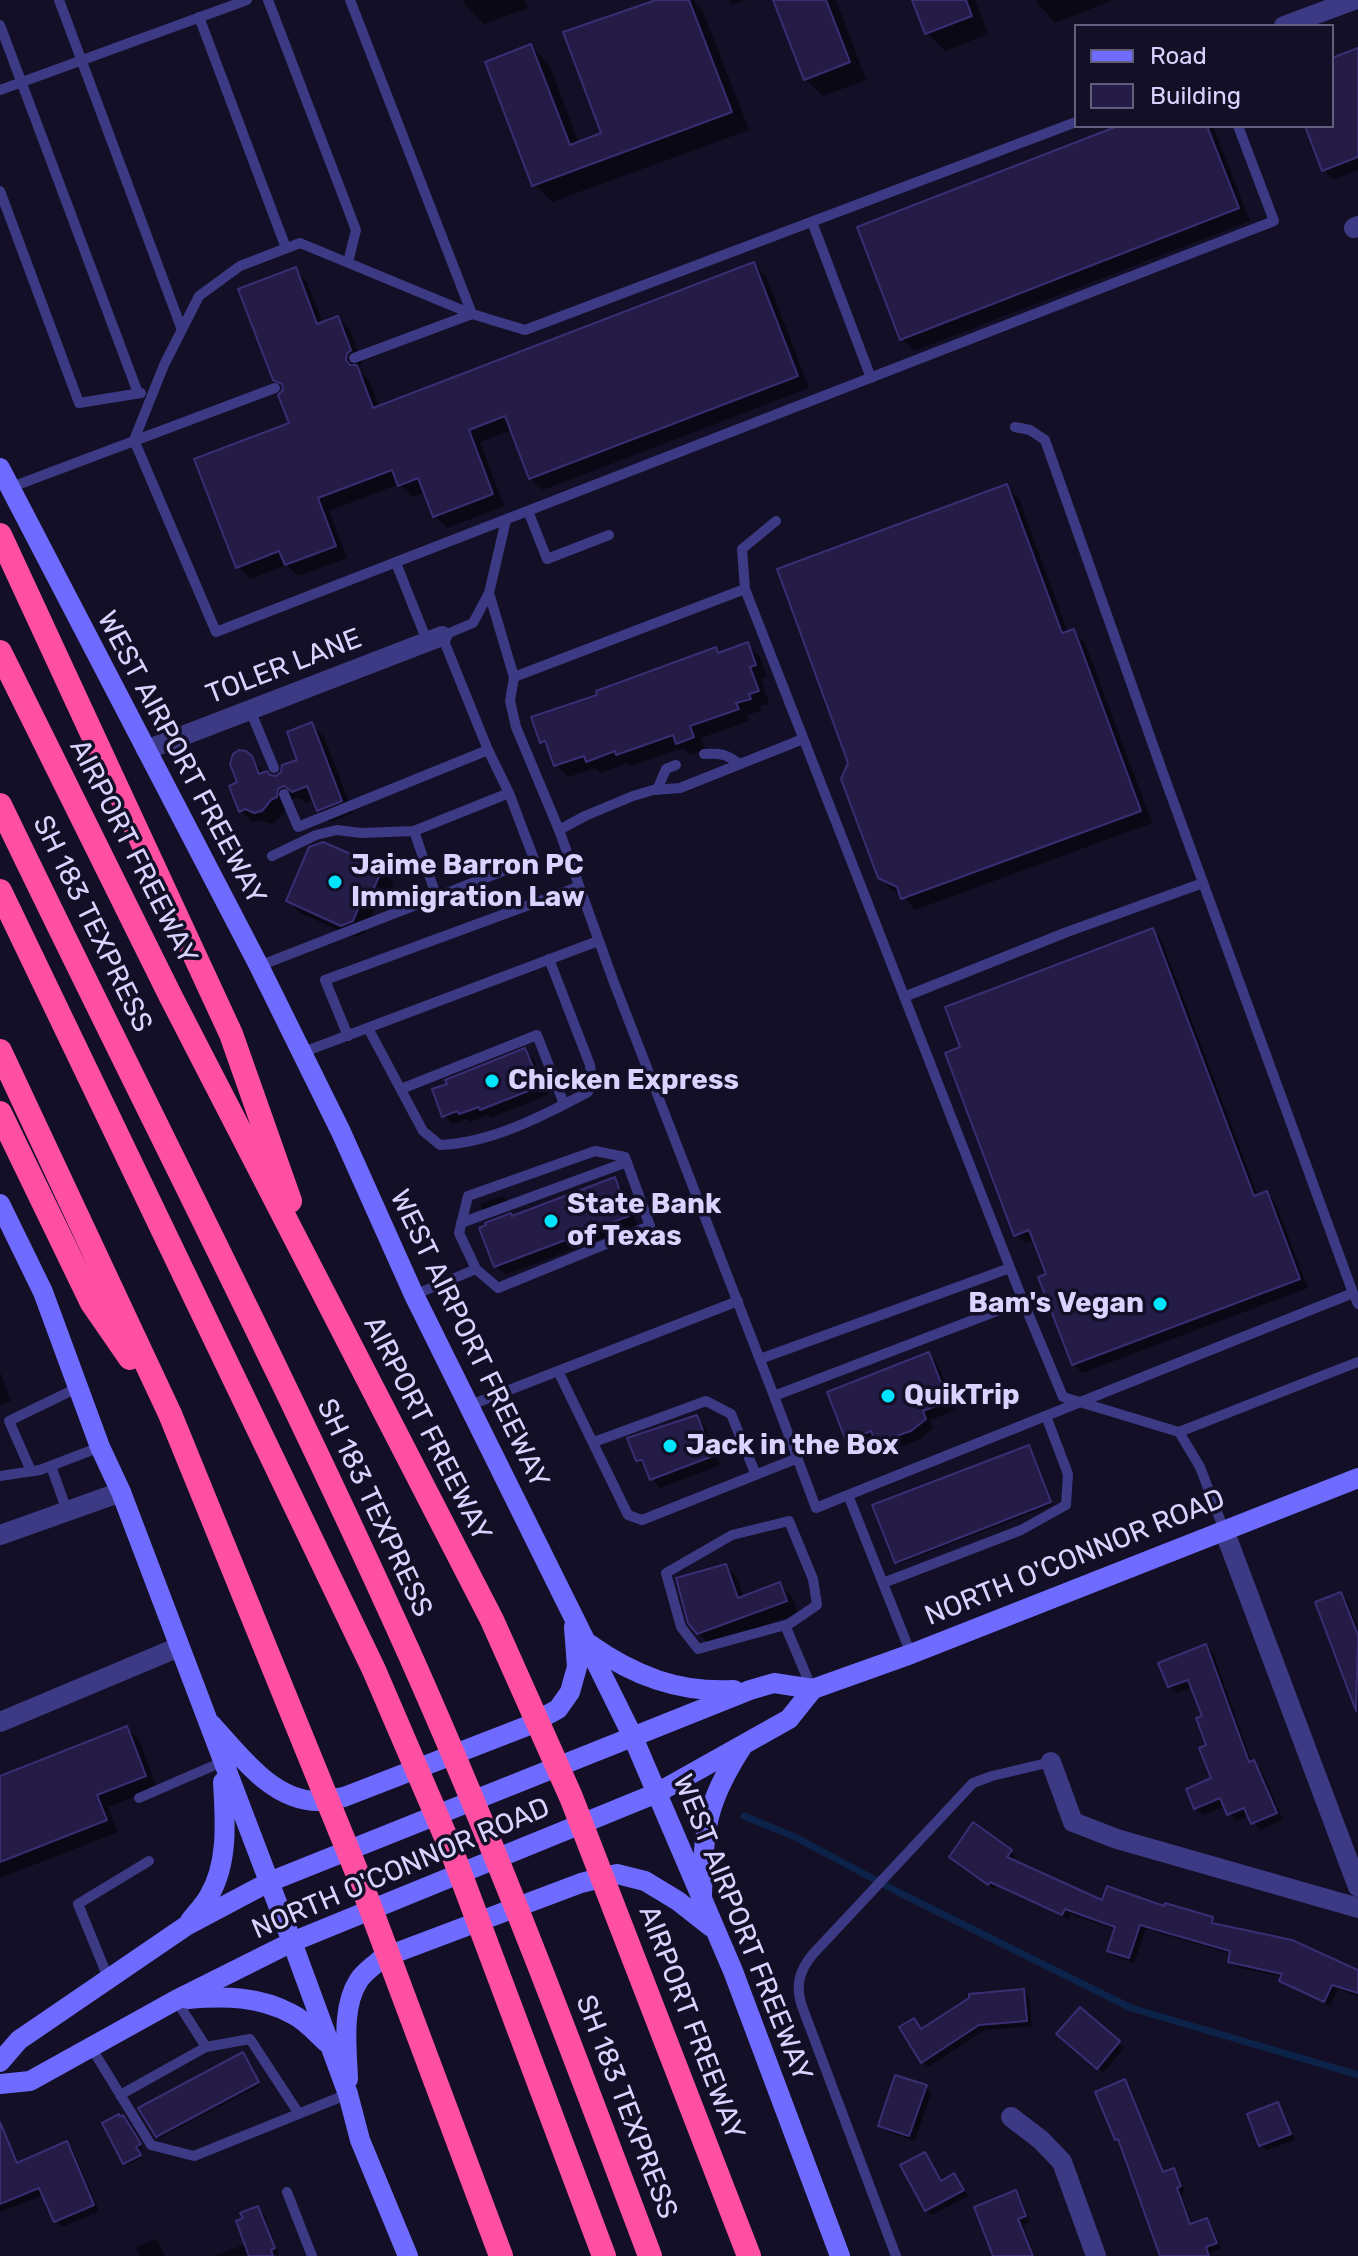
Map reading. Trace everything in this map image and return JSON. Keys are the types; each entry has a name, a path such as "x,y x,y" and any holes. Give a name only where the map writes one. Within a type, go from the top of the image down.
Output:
{"highway":[{"path":"0,535 231,1034 320,1286"},
{"name":"AIRPORT FREEWAY","path":"0,652 157,969 492,1620 571,1797 749,2256"},
{"name":"SH 183 TEXPRESS","path":"0,805 296,1411 410,1655 488,1834 561,2017 650,2256"},
{"path":"0,891 374,1670 451,1849 604,2256"},
{"path":"0,1051 170,1414 360,1880 501,2256"},
{"path":"0,1113 92,1303 170,1414"}],"main road":[{"name":"WEST AIRPORT FREEWAY","path":"0,468 259,966 341,1132 414,1295 632,1735 714,1929 840,2256"},
{"path":"0,1204 43,1292 100,1447 121,1492 292,1942 348,2094 360,2140 408,2256"},
{"name":"NORTH O'CONNOR ROAD","path":"0,2062 19,2040 186,1926 269,1882 750,1690 774,1683 813,1689 911,1654 1358,1478"},
{"path":"205,1719 266,1781 289,1795 318,1801 344,1797 527,1726 558,1709 570,1692 577,1667 573,1617"},
{"path":"586,1641 613,1661 646,1678 680,1688 750,1690"},
{"name":"NORTH O'CONNOR ROAD","path":"0,2084 30,2081 176,2000 292,1942 657,1793 789,1719 813,1689"},
{"path":"702,1899 704,1844 710,1805 721,1779 743,1745"},
{"path":"186,1926 210,1895 222,1862 225,1818 222,1762"},
{"path":"348,2094 347,2036 351,1999 360,1979 382,1958 581,1883 617,1874 645,1881 678,1901 714,1929"},
{"path":"176,2000 227,1996 260,2000 295,2015 328,2044"}],"street":[{"path":"1289,24 1354,0"},
{"name":"TOLER LANE","path":"146,750 434,638"},
{"path":"0,1535 121,1492"},
{"path":"1224,1530 1358,1887"},
{"path":"0,1722 179,1647"},
{"path":"1051,1762 1073,1822 1117,1839 1358,1908"},
{"path":"1011,2117 1041,2140 1062,2162 1096,2256"}],"lane":[{"path":"59,0 182,330"},
{"path":"0,90 247,0"},
{"path":"268,0 356,230 348,262"},
{"path":"350,0 472,314"},
{"path":"199,17 286,248"},
{"path":"0,25 138,393"},
{"path":"1074,123 525,330 472,314 300,243 240,266 199,296 153,391 134,440 216,632 1274,221 1239,128"},
{"path":"0,191 79,403 153,391"},
{"path":"812,222 871,378"},
{"path":"354,358 472,314"},
{"path":"9,488 275,388"},
{"path":"1015,427 1030,430 1045,440 1358,1304"},
{"path":"528,511 547,559 609,535"},
{"path":"434,638 473,623 489,593 506,520"},
{"path":"776,521 742,549 745,589 1063,1397 1179,1432 1358,1362"},
{"path":"259,966 534,859 509,793 396,563"},
{"path":"514,677 745,589"},
{"path":"489,593 514,677 510,701 516,727 559,830 598,941 816,1508 1353,1293"},
{"path":"250,710 274,768"},
{"path":"559,830 621,801 657,790 680,788 803,739"},
{"path":"284,794 298,827 488,750"},
{"path":"704,754 729,755 739,764"},
{"path":"657,790 666,769 676,765"},
{"path":"272,856 316,835 337,830 361,833 414,831 509,793"},
{"path":"414,831 437,898"},
{"path":"904,997 1067,932 1203,883"},
{"path":"348,1036 325,980 578,887"},
{"path":"301,1053 598,941"},
{"path":"368,1028 423,1131 440,1145 458,1144 535,1119 588,1092 592,1084 590,1065 549,959"},
{"path":"401,1089 537,1035 564,1104"},
{"path":"595,1151 625,1157 627,1162 650,1226 498,1288 476,1269 459,1233 468,1196 595,1151"},
{"path":"461,1223 627,1162"},
{"path":"760,1359 1010,1268"},
{"path":"414,1295 476,1269"},
{"path":"468,1406 738,1301"},
{"path":"774,1396 1023,1301"},
{"path":"558,1371 628,1515 642,1520 798,1458"},
{"path":"31,1471 9,1421 79,1387"},
{"path":"594,1442 706,1401 731,1414 756,1475"},
{"path":"883,1583 1021,1530 1066,1505 1068,1474 1046,1416"},
{"path":"1179,1432 1200,1467 1224,1530"},
{"path":"0,1476 51,1466 100,1447"},
{"path":"51,1466 67,1511"},
{"path":"848,1495 911,1654"},
{"path":"789,1521 813,1579 817,1605 785,1625 698,1649 681,1627 666,1573 732,1535 789,1521"},
{"path":"785,1625 813,1689"},
{"path":"139,1798 222,1762"},
{"path":"896,2256 798,1995 798,1980 803,1965 973,1783 1051,1762"},
{"path":"109,1980 78,1904 149,1861"},
{"path":"176,2000 206,2047"},
{"path":"120,2095 206,2047 250,2039 299,2114"},
{"path":"91,2047 151,2145 194,2156 348,2094"},
{"path":"287,2192 312,2256"}],"building":[{"path":"656,0 689,0 732,112 532,186 485,62 531,44 570,145 601,133 563,32"},
{"path":"773,0 826,0 850,62 804,80"},
{"path":"912,0 966,0 972,16 925,34"},
{"path":"1358,48 1358,157 1322,171 1306,128 1334,128 1334,57"},
{"path":"1113,128 1208,128 1239,208 900,340 857,227"},
{"path":"754,262 798,376 529,479 505,416 469,430 493,494 433,517 418,478 398,486 392,470 318,498 336,546 285,565 279,551 236,568 194,459 289,423 278,395 283,390 282,384 273,380 238,289 296,267 317,324 338,316 351,350 346,360 350,365 357,365 373,408"},
{"path":"1007,484 1062,633 1074,629 1141,811 901,899 897,887 878,878 841,779 848,763 777,569"},
{"path":"748,642 756,665 750,667 759,691 749,694 751,699 736,703 739,709 690,726 694,737 676,744 673,735 616,755 615,751 586,762 584,756 554,766 545,741 540,743 531,717 597,695 596,691 716,647 718,653"},
{"path":"312,722 342,801 317,811 307,786 292,792 284,786 278,789 277,797 262,811 254,813 245,809 239,812 229,786 237,782 230,764 233,754 239,750 246,751 252,756 259,774 267,771 276,776 281,772 282,765 297,760 287,732"},
{"name":"Jaime Barron PC Immigration Law","path":"323,842 383,868 369,899 363,897 353,921 341,926 286,901 309,847"},
{"path":"1153,928 1254,1196 1267,1191 1300,1279 1072,1365 1038,1277 1046,1274 1029,1230 1014,1236 945,1053 960,1047 945,1007"},
{"name":"Chicken Express","path":"525,1048 541,1086 480,1110 479,1107 459,1114 457,1111 442,1117 432,1089 447,1084 445,1080"},
{"name":"State Bank of Texas","path":"615,1177 629,1216 494,1267 479,1228 485,1223 511,1213 512,1216"},
{"name":"QuikTrip","path":"929,1352 948,1401 923,1411 926,1419 911,1431 874,1439 871,1431 846,1441 827,1392"},
{"name":"Jack in the Box","path":"697,1415 713,1456 650,1480 642,1460 636,1461 627,1438"},
{"name":"QuikTrip","path":"1029,1445 1051,1502 895,1563 872,1505"},
{"path":"726,1564 738,1598 780,1582 787,1601 697,1634 688,1623 676,1578"},
{"path":"1341,1592 1358,1635 1356,1711 1315,1602"},
{"path":"1206,1644 1249,1762 1254,1760 1277,1813 1251,1824 1244,1808 1227,1815 1220,1798 1194,1809 1186,1789 1211,1778 1199,1748 1206,1745 1196,1718 1202,1716 1188,1680 1168,1687 1158,1663"},
{"path":"127,1726 146,1776 97,1795 107,1820 0,1862 0,1776"},
{"path":"973,1822 1012,1850 1007,1857 1102,1900 1107,1886 1164,1906 1165,1903 1213,1917 1212,1923 1292,1940 1358,1970 1358,1993 1332,1985 1324,2002 1279,1981 1282,1974 1228,1962 1230,1951 1140,1925 1129,1958 1107,1951 1115,1927 1065,1909 1062,1915 990,1882 988,1885 949,1857"},
{"path":"1024,1989 1027,2021 979,2025 921,2063 899,2027 914,2018 921,2029 969,1998 969,1994"},
{"path":"1080,2007 1120,2041 1097,2069 1056,2034"},
{"path":"243,2052 259,2082 156,2137 138,2108"},
{"path":"895,2075 927,2085 909,2136 878,2126"},
{"path":"1125,2079 1163,2172 1174,2168 1181,2186 1177,2188 1190,2224 1207,2218 1217,2243 1206,2247 1209,2256 1160,2256 1118,2139 1115,2140 1095,2092"},
{"path":"1278,2102 1291,2134 1259,2146 1247,2114"},
{"path":"119,2114 120,2117 123,2115 141,2144 136,2147 141,2155 123,2164 102,2123"},
{"path":"0,2122 17,2163 67,2141 94,2205 54,2222 39,2188 0,2204"},
{"path":"925,2152 941,2181 954,2173 964,2190 925,2211 900,2165"},
{"path":"1016,2190 1026,2216 1018,2219 1033,2256 993,2256 974,2207"},
{"path":"258,2206 275,2248 271,2250 273,2256 249,2256 236,2221 243,2218 240,2213"}],"waterway":[{"path":"744,1816 795,1837 1131,2008 1358,2075"}],"place":[{"name":"Jaime Barron PC Immigration Law","path":"335,882"},
{"name":"Chicken Express","path":"492,1081"},
{"name":"State Bank of Texas","path":"551,1221"},
{"name":"Bam's Vegan","path":"1160,1304"},
{"name":"QuikTrip","path":"888,1396"},
{"name":"Jack in the Box","path":"670,1446"}]}
